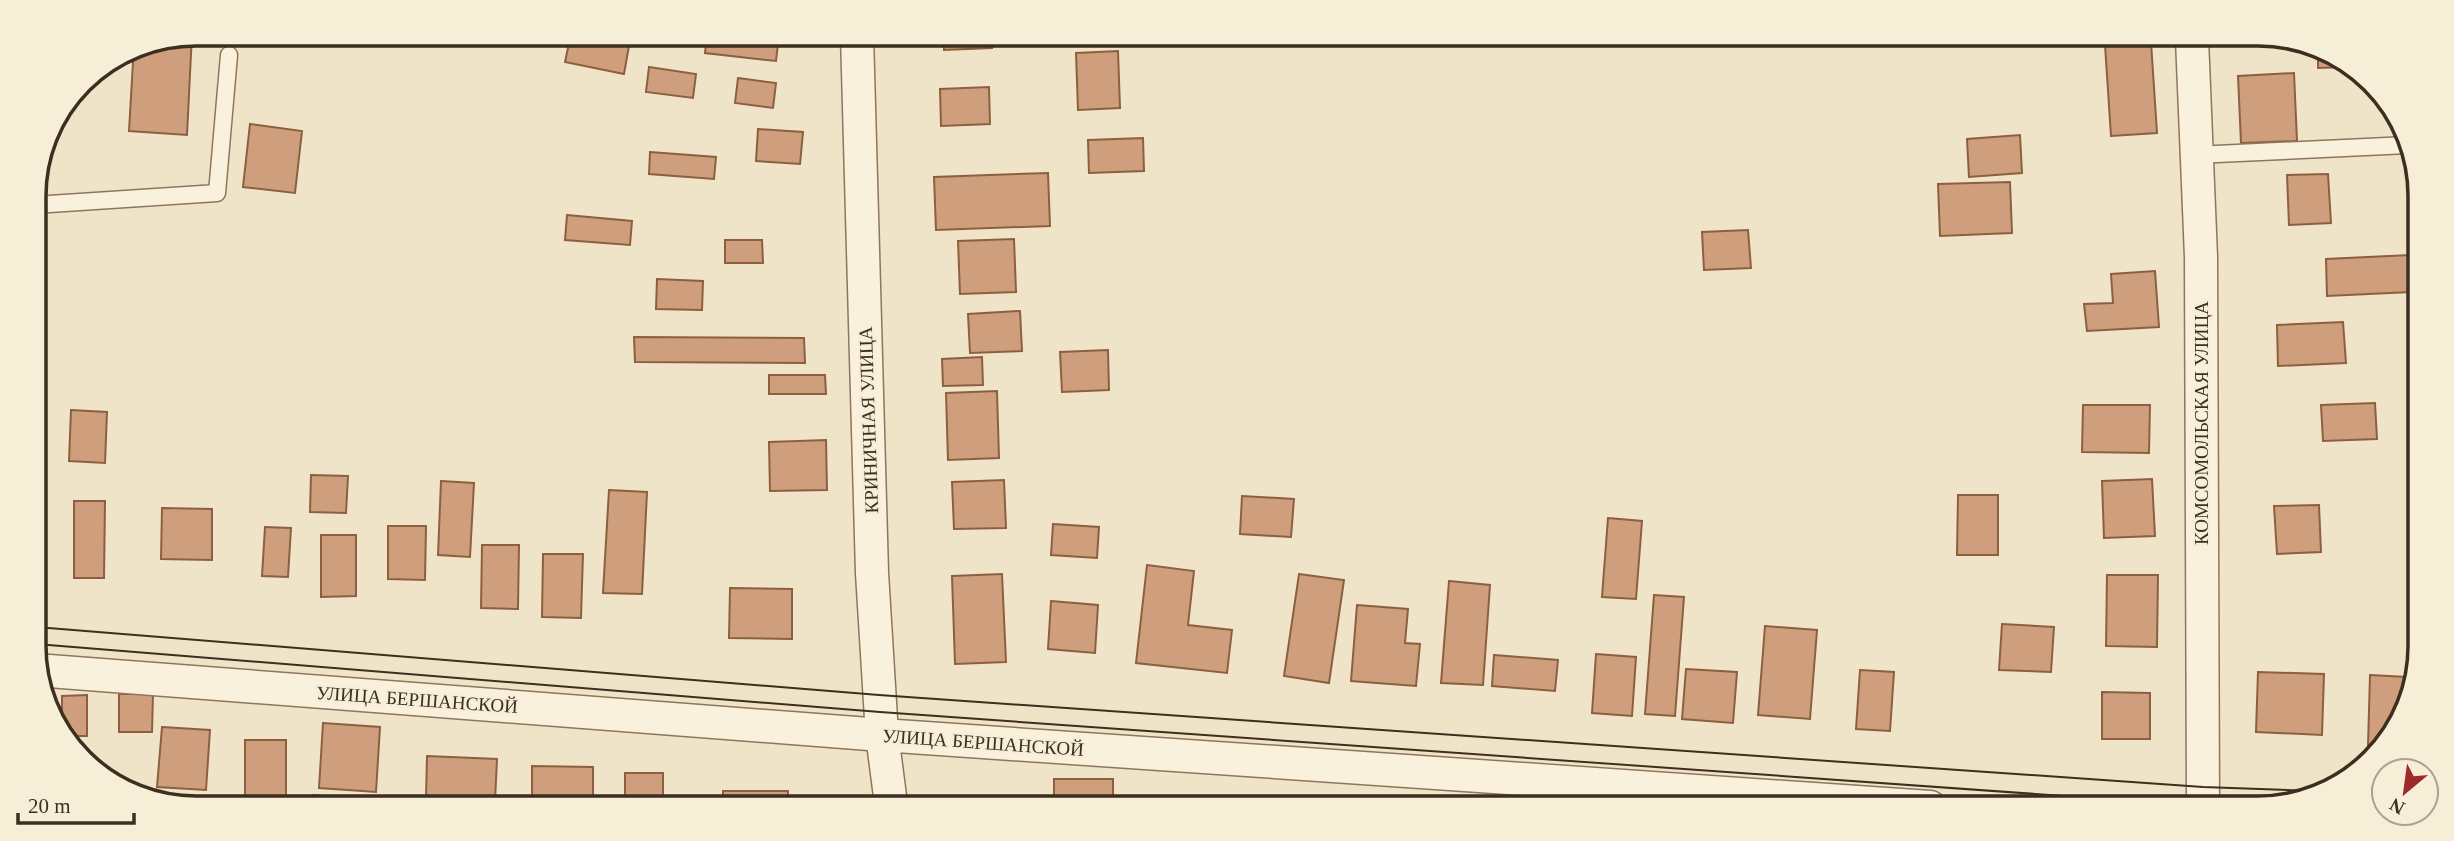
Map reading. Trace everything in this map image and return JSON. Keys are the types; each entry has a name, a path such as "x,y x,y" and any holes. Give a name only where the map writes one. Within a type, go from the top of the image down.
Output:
{"street":[{"name":"КРИНИЧНАЯ УЛИЦА","path":"857,46 872,573 882,735 890,796"},
{"name":"КОМСОМОЛЬСКАЯ УЛИЦА","path":"2192,46 2201,271 2203,795"},
{"name":"УЛИЦА БЕРШАНСКОЙ","path":"48,671 882,735 1759,795"}],"lane":[{"path":"46,204 216,193 229,55"},
{"path":"2195,155 2400,145"}],"building":[{"path":"191,46 187,135 129,131 133,59 166,48"},
{"path":"568,46 629,46 624,74 565,62"},
{"path":"706,46 778,46 776,61 705,53"},
{"path":"944,46 992,46 992,48 944,50"},
{"path":"2105,46 2151,46 2157,133 2111,136"},
{"path":"1118,51 1120,108 1078,110 1076,53"},
{"path":"2318,58 2336,67 2318,68"},
{"path":"649,67 696,74 693,98 646,92"},
{"path":"2294,73 2297,141 2241,143 2238,76"},
{"path":"738,78 776,83 773,108 735,103"},
{"path":"989,87 990,124 941,126 940,89"},
{"path":"250,124 302,131 295,193 243,187"},
{"path":"758,129 803,132 800,164 756,161"},
{"path":"2020,135 2022,173 1969,177 1967,139"},
{"path":"1143,138 1144,171 1089,173 1088,140"},
{"path":"650,152 716,157 714,179 649,174"},
{"path":"1048,173 1050,226 936,230 934,177"},
{"path":"2328,174 2331,223 2289,225 2287,175"},
{"path":"2010,182 2012,233 1940,236 1938,184"},
{"path":"567,215 632,221 630,245 565,240"},
{"path":"1748,230 1751,268 1704,270 1702,232"},
{"path":"1014,239 1016,292 960,294 958,241"},
{"path":"725,240 762,240 763,263 725,263"},
{"path":"2408,255 2408,292 2327,296 2326,259"},
{"path":"2155,271 2159,327 2087,331 2084,304 2113,303 2111,274"},
{"path":"657,279 703,281 702,310 656,309"},
{"path":"1020,311 1022,351 970,353 968,314"},
{"path":"2343,322 2346,363 2278,366 2277,325"},
{"path":"634,337 804,338 805,363 635,362"},
{"path":"1108,350 1109,390 1062,392 1060,352"},
{"path":"982,357 983,385 943,386 942,359"},
{"path":"769,375 825,375 826,394 769,394"},
{"path":"997,391 999,458 948,460 946,393"},
{"path":"2375,403 2377,439 2323,441 2321,405"},
{"path":"2083,405 2150,405 2149,453 2082,452"},
{"path":"71,410 107,412 105,463 69,461"},
{"path":"826,440 827,490 770,491 769,442"},
{"path":"311,475 348,476 346,513 310,512"},
{"path":"2152,479 2155,536 2104,538 2102,481"},
{"path":"1004,480 1006,528 954,529 952,482"},
{"path":"441,481 474,483 470,557 438,555"},
{"path":"609,490 647,492 642,594 603,593"},
{"path":"1958,495 1998,495 1998,555 1957,555"},
{"path":"1242,496 1294,499 1291,537 1240,534"},
{"path":"74,501 105,501 104,578 74,578"},
{"path":"2319,505 2321,552 2277,554 2274,506"},
{"path":"162,508 212,509 212,560 161,559"},
{"path":"1608,518 1642,521 1636,599 1602,597"},
{"path":"1053,524 1099,527 1097,558 1051,555"},
{"path":"388,526 426,526 425,580 388,579"},
{"path":"265,527 291,528 288,577 262,576"},
{"path":"321,535 356,535 356,596 321,597"},
{"path":"482,545 519,545 518,609 481,608"},
{"path":"543,554 583,554 581,618 542,617"},
{"path":"1147,565 1194,571 1188,625 1232,630 1227,673 1136,663"},
{"path":"1002,574 1006,662 955,664 952,576"},
{"path":"1299,574 1344,580 1329,683 1284,676"},
{"path":"2107,575 2158,575 2157,647 2106,646"},
{"path":"1449,581 1490,585 1483,685 1441,683"},
{"path":"730,588 792,589 792,639 729,638"},
{"path":"1654,595 1684,597 1675,716 1645,714"},
{"path":"1051,601 1098,605 1095,653 1048,649"},
{"path":"1357,605 1408,609 1405,643 1420,644 1416,686 1351,681"},
{"path":"2002,624 2054,627 2051,672 1999,670"},
{"path":"1765,626 1817,630 1810,719 1758,715"},
{"path":"1596,654 1636,657 1632,716 1592,713"},
{"path":"1494,655 1558,660 1555,691 1492,686"},
{"path":"1686,669 1737,672 1733,723 1682,719"},
{"path":"1860,670 1894,672 1890,731 1856,729"},
{"path":"2258,672 2324,674 2322,735 2256,732"},
{"path":"2370,675 2405,677 2397,703 2383,729 2368,746"},
{"path":"2102,692 2150,693 2150,739 2102,739"},
{"path":"119,694 153,694 152,732 119,732"},
{"path":"87,695 87,736 75,736 71,729 62,714 62,696"},
{"path":"323,723 380,727 376,792 319,788"},
{"path":"162,727 210,730 206,790 157,787"},
{"path":"245,740 286,740 286,796 245,796"},
{"path":"427,756 497,759 495,796 426,796"},
{"path":"532,766 593,767 593,796 532,796"},
{"path":"625,773 663,773 663,796 625,796"},
{"path":"1054,779 1113,779 1113,796 1054,796"},
{"path":"723,791 788,791 788,796 723,796"}],"tram line":[{"path":"46,628 879,695 2203,787 2298,790"},
{"path":"46,645 880,712 2051,795"}]}
